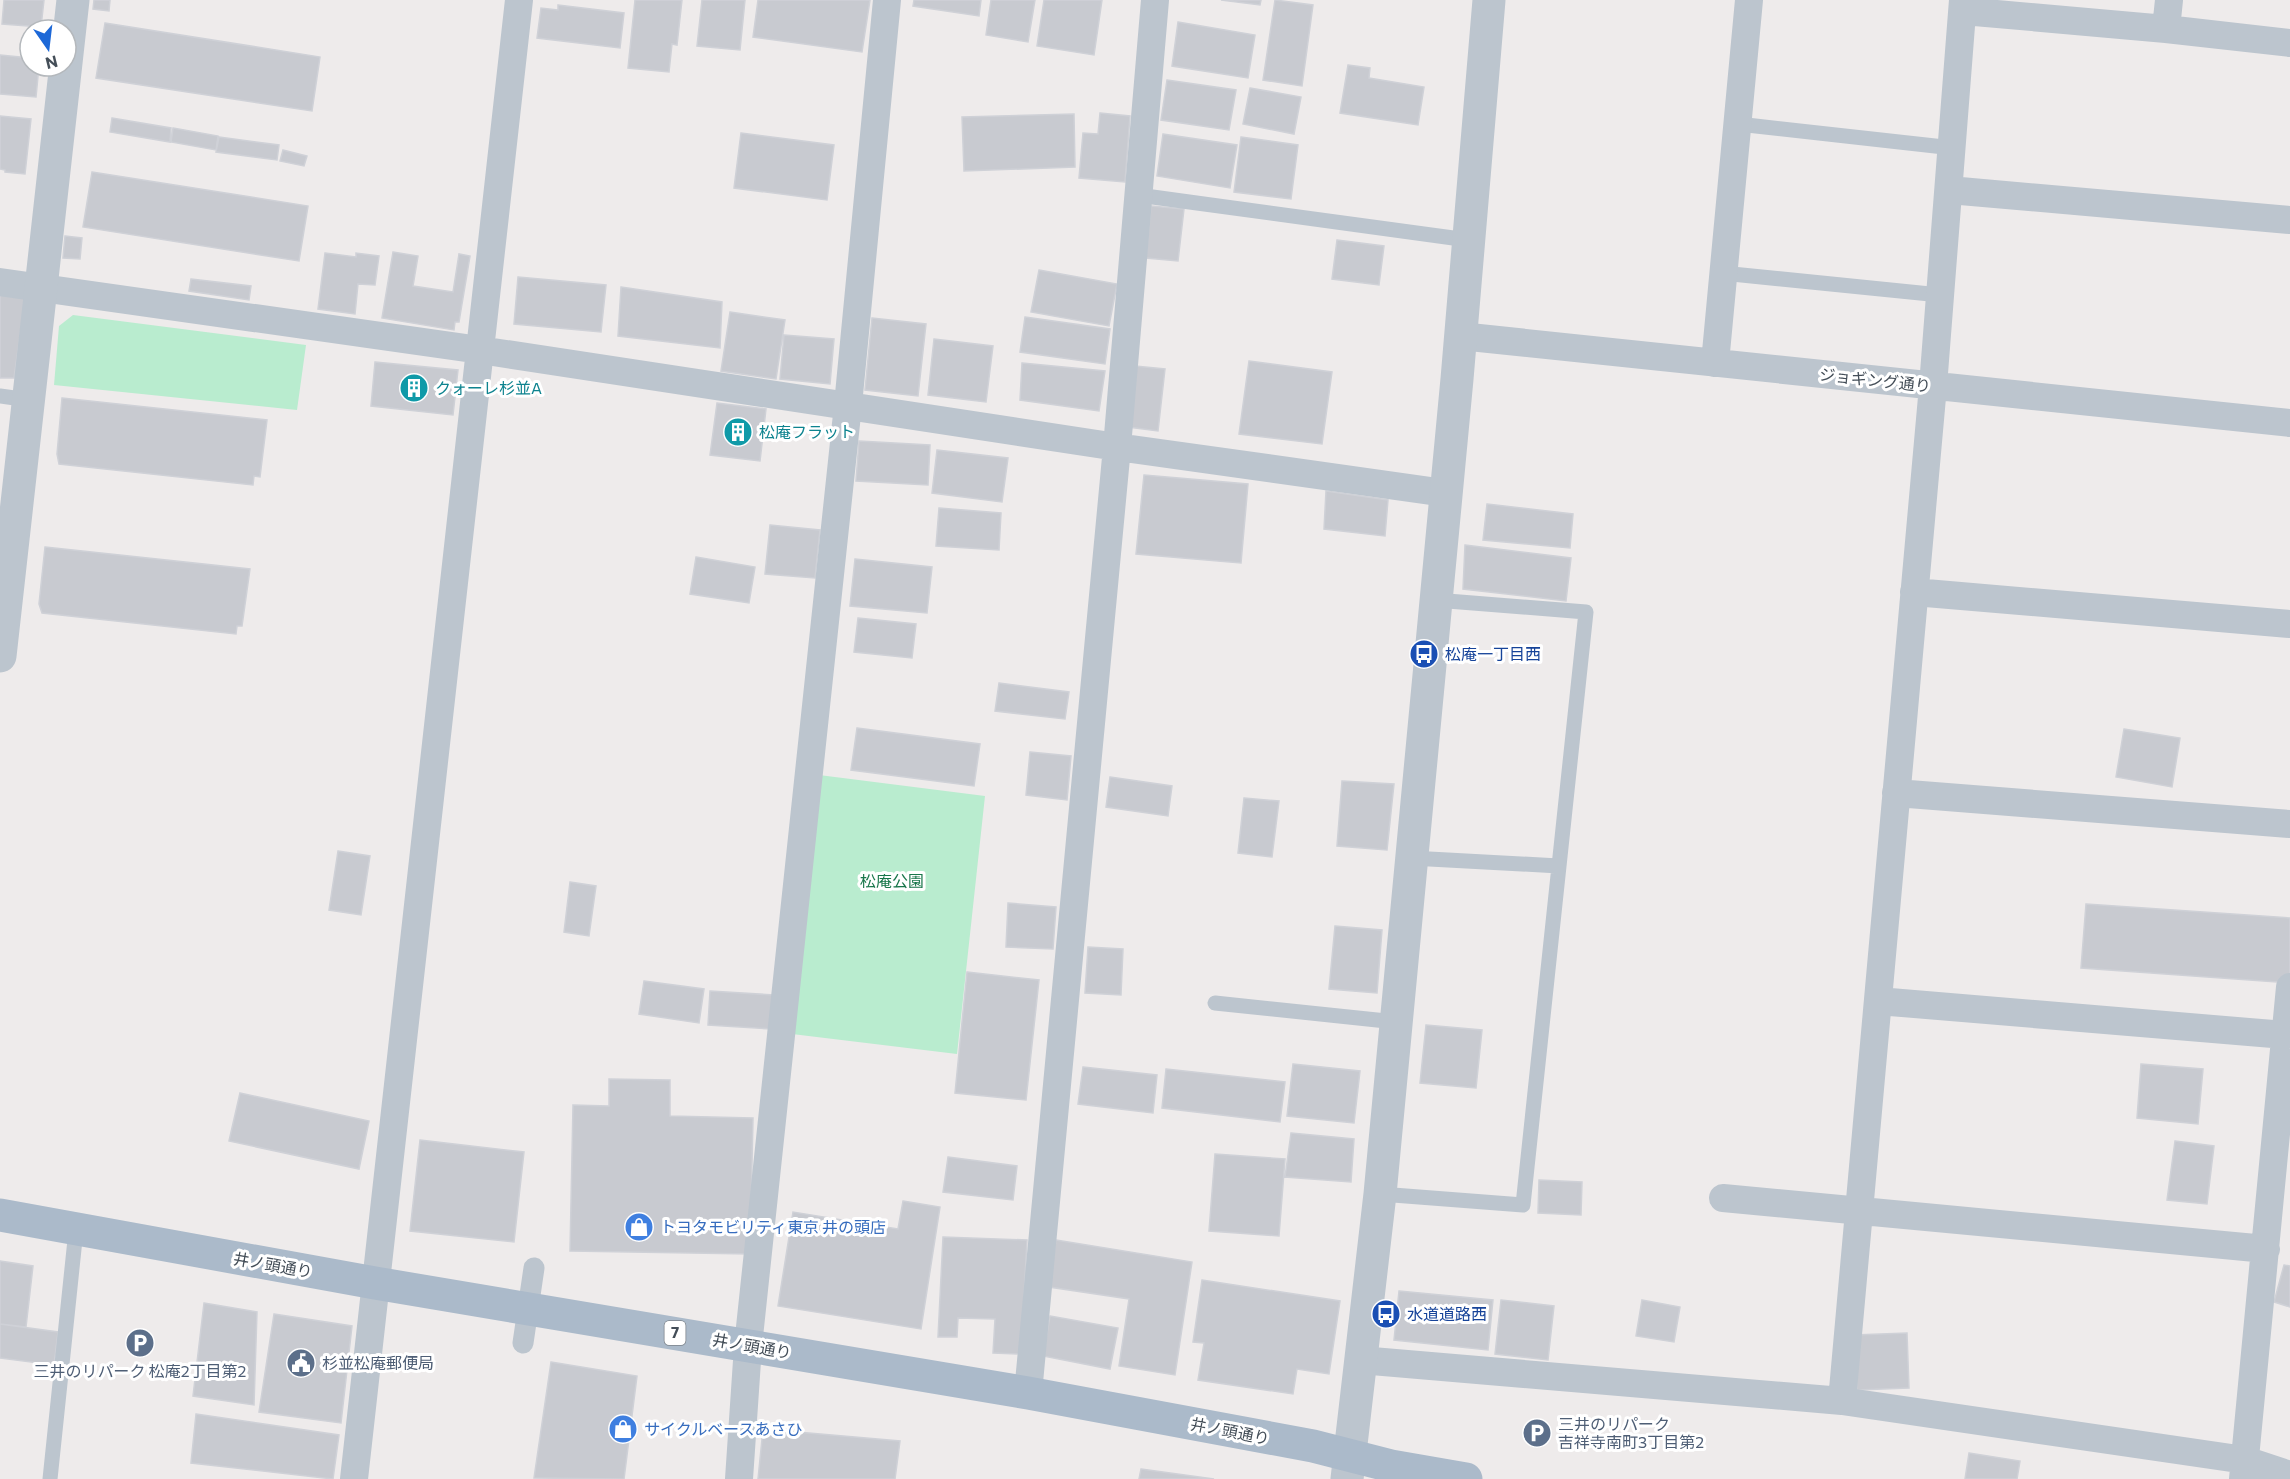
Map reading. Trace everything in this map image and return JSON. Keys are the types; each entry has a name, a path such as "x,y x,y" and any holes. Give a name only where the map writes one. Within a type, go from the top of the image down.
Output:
{"main road":[{"name":"井ノ頭通り","path":"0,1215 375,1283 1028,1393 1348,1467 1391,1466 1466,1479"}],"street":[{"path":"0,656 15,398 43,287 73,0"},
{"path":"354,1479 519,0"},
{"path":"739,1479 748,1346 848,405 887,0"},
{"path":"1028,1393 1117,447 1155,0"},
{"path":"1348,1467 1380,1194 1489,0"},
{"path":"1716,363 1722,273 1749,0"},
{"path":"2166,29 2169,0"},
{"path":"1842,1401 1933,386 1963,6 2290,43"},
{"path":"1949,190 2290,220"},
{"path":"0,282 480,350 1117,447 1445,493"},
{"name":"ジョギング通り","path":"1460,336 2290,423"},
{"path":"1914,592 2290,624"},
{"path":"1896,793 2290,824"},
{"path":"2244,1470 2290,987"},
{"path":"1878,1001 2285,1035"},
{"path":"1723,1198 2266,1249"},
{"path":"524,1342 534,1268"},
{"path":"1360,1360 1842,1401 2244,1470 2290,1475"}],"lane":[{"path":"1738,124 1953,148"},
{"path":"1138,195 1468,240"},
{"path":"1722,273 1940,295"},
{"path":"1380,1194 1522,1205 1586,612 1435,600"},
{"path":"1411,858 1559,866"},
{"path":"1215,1003 1396,1022"},
{"path":"50,1479 76,1230"}],"green space":[{"path":"73,315 306,345 297,410 54,385 59,326"},
{"name":"松庵公園","path":"819,775 985,796 957,1054 792,1034"}],"building":[{"path":"4,0 44,0 42,18 18,18 18,25 2,24"},
{"path":"94,0 110,0 109,11 93,9"},
{"path":"635,0 682,0 677,45 672,44 669,72 628,68"},
{"path":"702,0 745,0 740,50 697,46"},
{"path":"758,0 870,0 862,52 753,37"},
{"path":"914,0 981,0 979,16 913,6"},
{"path":"991,0 1035,0 1028,42 986,35"},
{"path":"1044,0 1102,0 1094,55 1037,46"},
{"path":"1221,0 1261,0 1260,5"},
{"path":"1275,0 1313,5 1302,86 1263,80"},
{"path":"558,5 624,13 620,48 537,38 541,8 558,10"},
{"path":"1178,22 1255,35 1248,78 1172,66"},
{"path":"105,23 320,57 312,111 96,78"},
{"path":"0,55 18,57 18,78 38,78 36,97 0,94"},
{"path":"1348,65 1370,68 1369,78 1424,87 1418,125 1340,113"},
{"path":"1167,80 1236,90 1229,130 1161,120"},
{"path":"1250,88 1301,97 1294,134 1243,124"},
{"path":"1100,113 1130,116 1125,182 1079,178 1083,133 1098,134"},
{"path":"1074,114 1075,167 964,171 962,117"},
{"path":"0,116 31,119 25,174 5,172 0,169"},
{"path":"112,118 171,128 170,142 110,132"},
{"path":"173,128 218,136 216,150 171,142"},
{"path":"741,133 834,145 827,200 734,188"},
{"path":"1163,134 1237,145 1230,188 1157,176"},
{"path":"219,137 279,145 277,160 216,152"},
{"path":"1241,137 1298,145 1291,199 1234,192"},
{"path":"283,150 307,156 304,166 280,161"},
{"path":"92,172 308,206 299,261 83,227"},
{"path":"1151,206 1184,209 1178,261 1146,258"},
{"path":"65,236 82,238 80,259 63,258"},
{"path":"1337,240 1384,246 1379,285 1332,279"},
{"path":"393,252 418,256 413,286 453,292 459,254 470,256 459,322 455,322 454,330 382,318"},
{"path":"325,253 356,257 356,253 379,256 375,285 358,284 355,314 318,309"},
{"path":"1039,270 1117,284 1109,326 1031,312"},
{"path":"518,277 606,285 601,332 514,324"},
{"path":"191,279 251,286 249,300 189,291"},
{"path":"621,287 722,302 720,348 618,336"},
{"path":"0,291 26,293 14,378 0,378"},
{"path":"730,312 785,320 776,379 721,371"},
{"path":"1025,317 1110,329 1105,364 1020,352"},
{"path":"872,318 926,324 918,396 865,390"},
{"path":"784,335 834,339 830,384 780,379"},
{"path":"934,339 993,346 986,402 928,395"},
{"path":"1249,361 1332,372 1322,444 1239,434"},
{"name":"クォーレ杉並A","path":"375,362 458,370 453,415 371,406"},
{"path":"1022,363 1105,371 1099,411 1020,400"},
{"path":"1135,366 1165,369 1158,431 1128,427"},
{"path":"62,398 267,420 260,477 254,476 253,485 59,464 57,454"},
{"name":"松庵フラット","path":"717,403 766,409 760,461 710,455"},
{"path":"859,441 930,445 928,485 856,481"},
{"path":"937,450 1008,458 1002,502 932,493"},
{"path":"1144,475 1248,484 1241,563 1136,554"},
{"path":"1326,491 1388,500 1385,536 1324,529"},
{"path":"1487,504 1573,514 1570,548 1483,540"},
{"path":"939,508 1001,513 999,550 936,546"},
{"path":"770,525 820,530 815,578 765,574"},
{"path":"1465,545 1571,558 1566,601 1463,589"},
{"path":"45,547 250,569 242,626 237,626 236,634 42,613 39,604"},
{"path":"696,557 755,567 749,603 690,594"},
{"path":"855,559 932,567 927,613 850,606"},
{"path":"858,618 916,624 912,658 854,652"},
{"path":"999,683 1069,692 1065,719 995,711"},
{"path":"857,728 980,744 974,786 851,770"},
{"path":"2124,729 2180,738 2172,787 2116,777"},
{"path":"1030,752 1071,756 1067,800 1026,795"},
{"path":"1110,777 1172,786 1168,816 1106,807"},
{"path":"1342,781 1394,784 1387,850 1337,846"},
{"path":"1244,798 1279,801 1272,857 1238,853"},
{"path":"338,851 370,856 361,915 329,910"},
{"path":"570,882 596,886 589,936 564,932"},
{"path":"1008,903 1056,907 1053,949 1006,947"},
{"path":"2086,904 2290,918 2290,983 2081,968"},
{"path":"1335,926 1382,930 1377,993 1329,989"},
{"path":"1088,947 1123,949 1121,995 1085,993"},
{"path":"967,972 1039,980 1026,1100 955,1093"},
{"path":"644,981 704,989 699,1023 639,1014"},
{"path":"710,991 774,995 772,1029 708,1025"},
{"path":"1426,1025 1482,1030 1476,1088 1420,1083"},
{"path":"1293,1064 1360,1071 1354,1123 1287,1116"},
{"path":"2141,1064 2203,1069 2198,1124 2137,1118"},
{"path":"1083,1067 1157,1075 1153,1113 1078,1104"},
{"path":"1166,1069 1285,1082 1280,1122 1162,1108"},
{"path":"609,1079 670,1080 670,1116 753,1118 750,1254 570,1251 573,1105 609,1106"},
{"path":"240,1093 369,1121 359,1169 229,1141"},
{"path":"1291,1133 1354,1139 1351,1182 1285,1177"},
{"path":"420,1140 524,1152 514,1242 410,1231"},
{"path":"2175,1141 2214,1146 2207,1204 2167,1200"},
{"path":"1215,1154 1285,1159 1279,1236 1209,1231"},
{"path":"948,1157 1017,1166 1013,1200 943,1192"},
{"path":"1539,1180 1582,1182 1581,1215 1538,1213"},
{"path":"903,1201 940,1207 921,1329 778,1306 793,1212 898,1229"},
{"path":"943,1237 1027,1240 1021,1354 993,1353 995,1319 958,1318 957,1337 938,1337"},
{"path":"1056,1240 1192,1262 1175,1375 1119,1366 1129,1299 1049,1287"},
{"path":"0,1261 33,1266 26,1327 0,1324"},
{"path":"2284,1265 2290,1266 2290,1307 2274,1302"},
{"path":"1202,1280 1340,1301 1329,1374 1297,1369 1293,1394 1198,1380 1204,1343 1193,1342"},
{"path":"1399,1291 1493,1300 1488,1350 1394,1340"},
{"path":"1501,1300 1554,1306 1548,1360 1495,1354"},
{"path":"1642,1300 1680,1307 1674,1342 1636,1336"},
{"path":"204,1303 257,1312 254,1405 193,1396"},
{"path":"274,1314 352,1326 341,1423 259,1412"},
{"path":"1050,1316 1118,1328 1110,1369 1043,1356"},
{"path":"0,1324 58,1332 54,1365 0,1358"},
{"path":"1907,1333 1909,1388 1857,1390 1854,1335"},
{"path":"551,1362 637,1376 624,1479 534,1478"},
{"path":"196,1414 339,1435 333,1479 191,1463"},
{"path":"763,1429 900,1441 895,1479 758,1479"},
{"path":"1969,1453 2020,1461 2017,1479 1965,1479"},
{"path":"1141,1469 1214,1479 1139,1479"}],"place":[{"name":"クォーレ杉並A","path":"414,388"},
{"name":"松庵フラット","path":"738,432"},
{"name":"松庵一丁目西","path":"1424,654"},
{"name":"トヨタモビリティ東京 井の頭店","path":"639,1227"},
{"name":"水道道路西","path":"1386,1314"},
{"name":"三井のリパーク 松庵2丁目第2","path":"140,1343"},
{"name":"杉並松庵郵便局","path":"301,1363"},
{"name":"サイクルベースあさひ","path":"623,1429"},
{"name":"三井のリパーク 吉祥寺南町3丁目第2","path":"1537,1433"}]}
